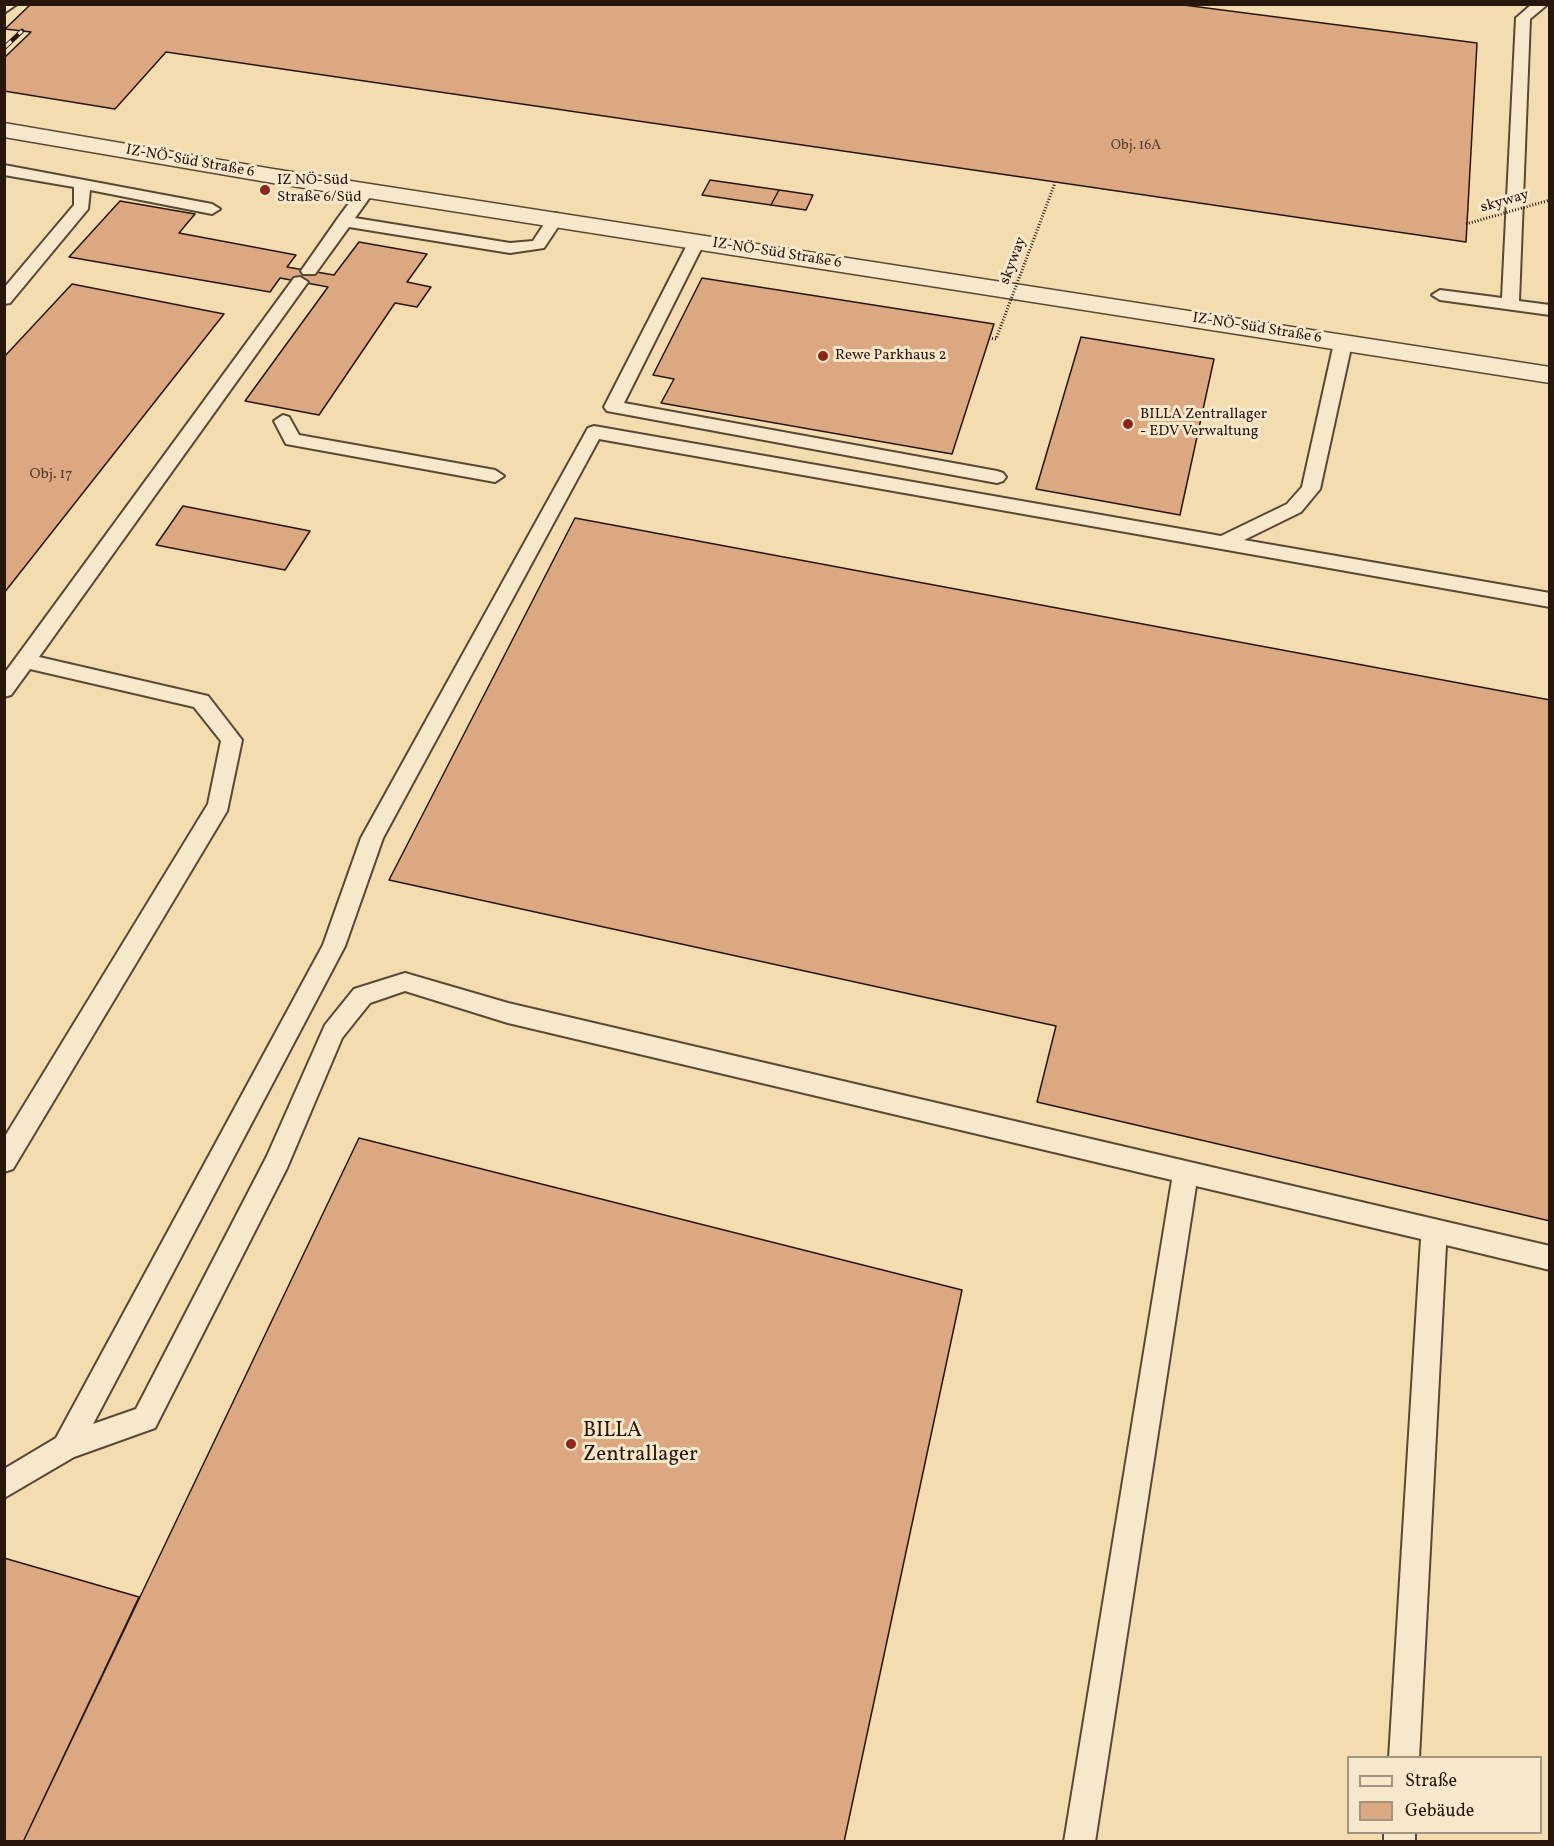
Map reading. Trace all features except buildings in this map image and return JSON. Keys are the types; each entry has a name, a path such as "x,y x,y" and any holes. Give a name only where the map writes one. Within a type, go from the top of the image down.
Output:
{"street":[{"name":"IZ-NÖ-Süd Straße 6","path":"4,130 367,190 1550,375"}],"lane":[{"path":"4,9 10,4"},
{"path":"1510,304 1523,18 1541,4"},
{"path":"4,170 212,209"},
{"path":"4,299 82,206 82,184"},
{"path":"4,690 367,190"},
{"path":"344,221 510,248 538,245 556,218"},
{"path":"697,241 613,407 997,477"},
{"path":"1440,295 1550,310"},
{"path":"1222,543 1294,508 1311,489 1343,343"},
{"path":"283,421 292,440 495,476"},
{"path":"66,1447 334,946 372,838 594,432 1550,600"},
{"path":"4,1161 219,805 231,740 201,701 25,661"},
{"path":"4,1485 66,1447 145,1419 278,1160 333,1032 362,996 405,982 508,1013 1550,1258"},
{"path":"1079,1842 1186,1173"},
{"path":"1404,1756 1434,1230"}],"path":[{"name":"skyway","path":"989,338 996,339 1055,183"},
{"name":"skyway","path":"1466,224 1550,200"}],"railway":[{"path":"4,48 22,31"}],"place":[{"name":"IZ NÖ-Süd Straße 6/Süd","path":"265,190"},
{"name":"Rewe Parkhaus 2","path":"823,356"},
{"name":"BILLA Zentrallager - EDV Verwaltung","path":"1128,424"},
{"name":"BILLA Zentrallager","path":"571,1444"}]}
